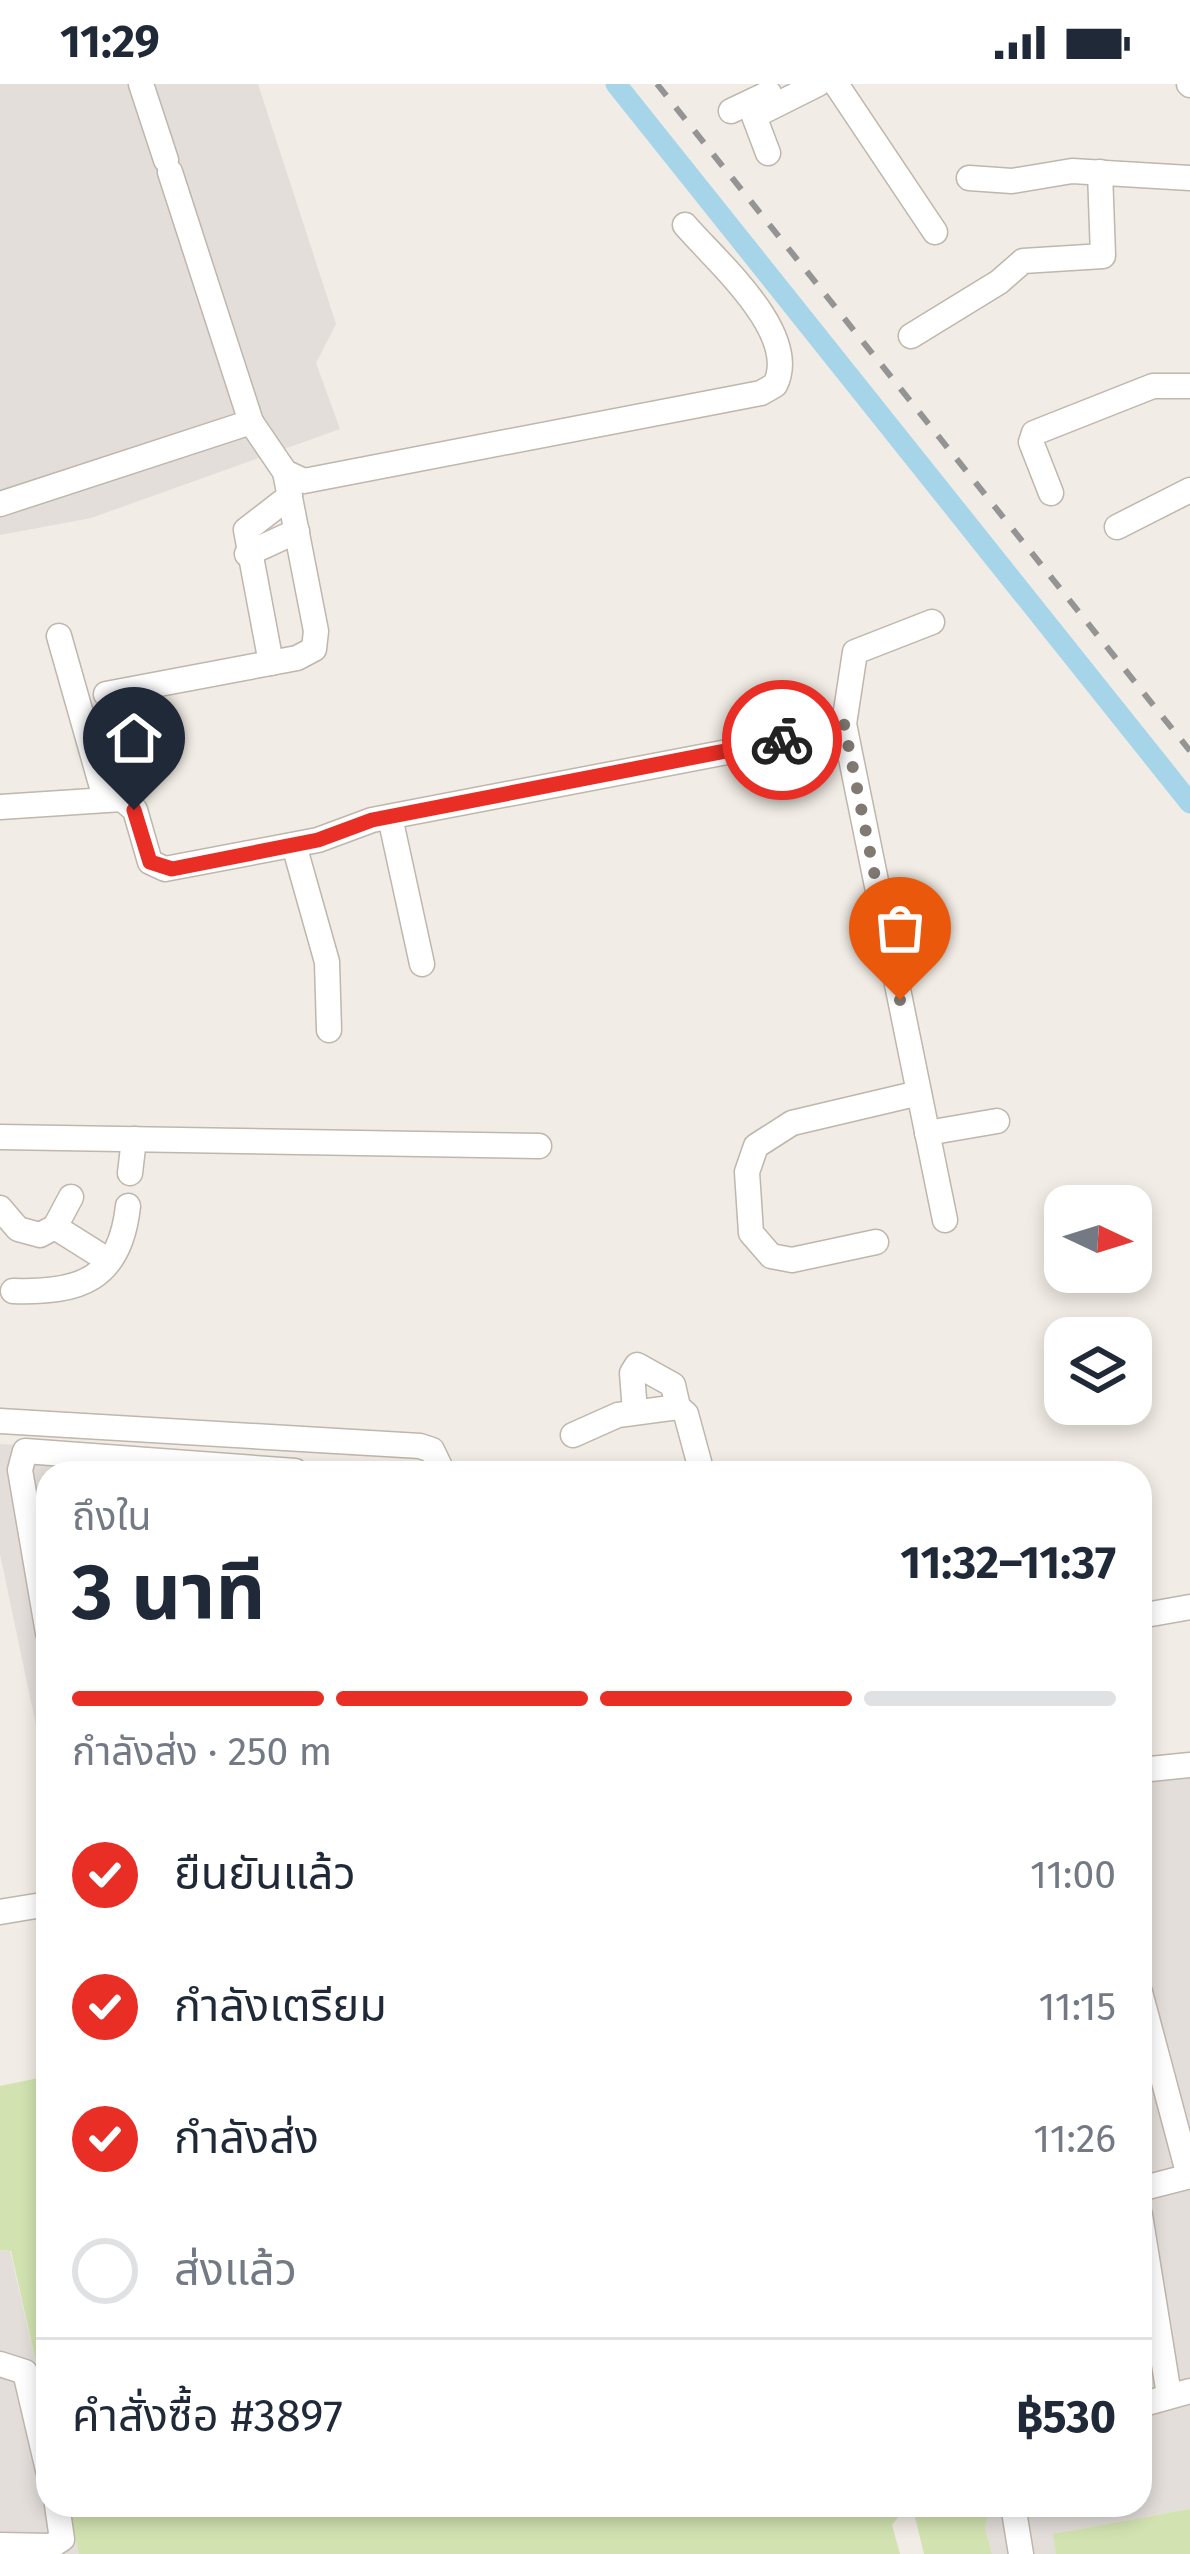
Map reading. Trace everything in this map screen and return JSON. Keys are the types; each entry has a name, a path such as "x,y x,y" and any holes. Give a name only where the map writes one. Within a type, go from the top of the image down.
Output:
{"street":[{"path":"106,694 308,655 316,642 288,484 251,422 141,84"},
{"path":"731,111 788,84"},
{"path":"768,153 754,116 818,84"},
{"path":"836,84 935,232"},
{"path":"969,178 996,182 1100,172 1190,178"},
{"path":"911,336 1023,262 1103,256 1100,172"},
{"path":"272,663 247,554 248,524 288,484 761,393 776,385 782,364 766,317 686,225"},
{"path":"1051,494 1030,442 1034,434 1153,386 1190,386"},
{"path":"0,504 251,422"},
{"path":"1118,527 1190,490"},
{"path":"247,554 297,532"},
{"path":"932,622 855,652 844,724 944,1220"},
{"path":"58,636 105,798"},
{"path":"0,807 122,799 134,810 154,867 172,869 294,845 390,817 826,733 844,724"},
{"path":"390,817 422,964"},
{"path":"294,845 327,962 329,1030"},
{"path":"876,1242 792,1260 771,1256 751,1233 747,1172 756,1146 792,1123 919,1093"},
{"path":"927,1133 997,1120"},
{"path":"0,1137 539,1146"},
{"path":"130,1173 134,1139"},
{"path":"0,1208 30,1234 55,1227 70,1197"},
{"path":"13,1291 77,1288 109,1261 125,1232 128,1206"},
{"path":"55,1227 109,1261"},
{"path":"635,1412 632,1373 637,1365 673,1385 699,1461"},
{"path":"573,1435 593,1421 678,1407"},
{"path":"0,1421 420,1446 432,1450 437,1461"},
{"path":"296,1461 298,1439"},
{"path":"36,1564 20,1470 25,1451 154,1461"},
{"path":"1152,1614 1190,1607"},
{"path":"1152,1769 1190,1766"},
{"path":"0,1912 36,1906"},
{"path":"1152,2036 1190,2176 1152,2186"},
{"path":"1152,2270 1179,2393"},
{"path":"0,2364 25,2372 36,2419"},
{"path":"0,2545 51,2546 62,2539 59,2517"},
{"path":"1015,2517 1021,2554"}],"shaded area":[{"path":"0,84 258,84 336,324 316,363 340,429 91,518 0,535"},
{"path":"0,1444 302,1461 36,1461 36,1726 0,1554"},
{"path":"1190,1752 1190,2509 1152,2516 1152,1757"},
{"path":"0,2250 10,2251 36,2364 36,2517 71,2517 79,2554 0,2554"},
{"path":"987,2517 1146,2517 1054,2534 1056,2554 992,2554 985,2528"}],"green space":[{"path":"36,2078 36,2362 11,2251 0,2250 0,2086"},
{"path":"1190,2509 1190,2554 1056,2554 1053,2534"},
{"path":"71,2517 898,2517 892,2525 900,2554 79,2554"},
{"path":"915,2517 987,2517 985,2528 992,2554 924,2554"}],"waterway":[{"path":"616,84 1190,803"}],"railway":[{"path":"657,84 1190,751"}],"way so far":[{"path":"782,740 826,733 844,724 900,1000"}],"route":[{"path":"134,810 150,862 172,869 318,840 372,820 782,740"}]}
